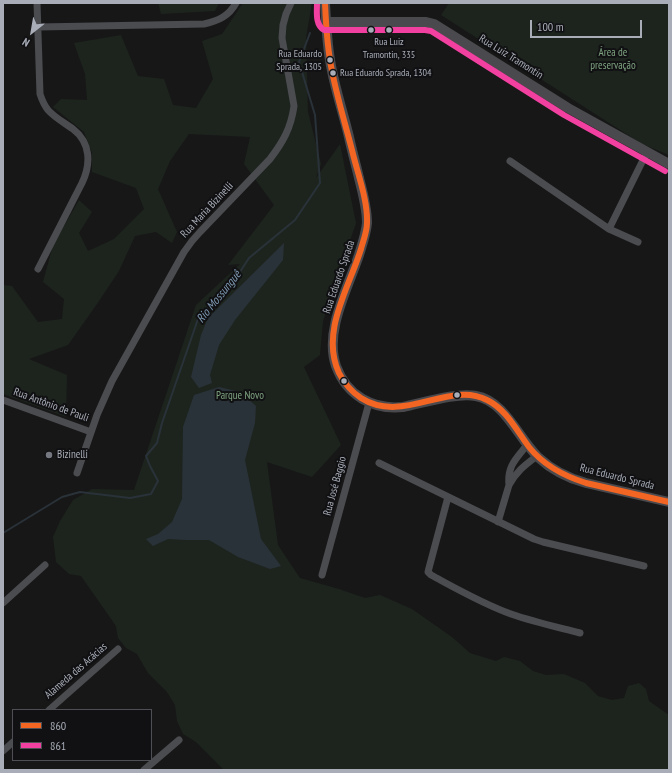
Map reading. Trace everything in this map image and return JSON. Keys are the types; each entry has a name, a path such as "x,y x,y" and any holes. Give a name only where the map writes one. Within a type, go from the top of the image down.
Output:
{"main road":[{"name":"Rua Eduardo Sprada","path":"325,3 330,61 364,198 367,223 366,233 338,315 334,336 334,357 336,365 346,385 354,393 369,403 384,407 403,407 458,396 475,396 488,400 500,409 509,419 526,445 553,469 575,480 599,487 669,502"},
{"name":"Rua Luiz Tramontin","path":"326,22 426,22 434,24 568,108 669,164"}],"street":[{"path":"37,3 40,94 43,104 49,111 81,136 88,153 86,174 38,269"},
{"path":"38,27 204,24 223,17 236,3"},
{"name":"Rua Maria Bizinelli","path":"77,473 91,432 112,381 184,252 200,232 270,159 281,144 290,127 294,106 282,38 286,14 291,3"},
{"path":"609,229 647,152"},
{"path":"510,162 609,229 638,242"},
{"name":"Rua Antônio de Pauli","path":"3,400 91,432"},
{"name":"Rua José Baggio","path":"322,575 369,403"},
{"path":"509,485 508,478 511,466 526,445"},
{"path":"498,522 509,485 521,468 537,456"},
{"path":"379,463 498,522 543,542 644,566"},
{"path":"448,496 428,572 430,575 489,605 513,615 580,633"},
{"path":"3,603 46,565"},
{"name":"Alameda das Acácias","path":"50,709 118,649"},
{"path":"144,770 179,740"},
{"path":"3,750 12,743"}],"green space":[{"path":"158,3 219,3 215,11 161,14"},
{"name":"Parque Novo","path":"243,3 312,3 306,38 308,112 321,164 316,178 340,144 356,223 323,321 320,355 304,367 341,445 312,477 267,462 278,545 300,578 365,598 380,595 412,609 452,637 470,653 496,661 504,657 520,661 533,671 546,675 564,674 585,683 598,696 612,700 624,698 628,686 639,683 646,689 649,701 669,715 669,770 224,770 196,742 183,734 177,721 175,705 167,692 148,673 137,654 126,648 118,638 116,626 81,576 69,574 56,562 53,537 60,521 73,500 92,489 134,490 196,305 240,264 228,265 274,205 244,164 250,137 189,134 170,161 158,189 177,232 172,243 156,232 135,236 119,271 68,345 29,359 67,375 66,417 3,394 3,285 12,286 38,322 62,319 64,299 43,282 53,245 79,200 92,212 79,233 88,251 114,239 144,209 136,188 92,172 92,153 84,132 53,107 61,99 87,100 85,74 74,43 121,35 138,76 164,79 173,105 196,108 213,79 202,41 222,34"},
{"name":"Área de preservação","path":"449,3 669,3 669,155 642,144 441,15"}],"shaded area":[{"path":"284,243 283,260 235,320 219,345 210,375 212,383 199,388 191,377 201,335 208,318"},
{"path":"219,387 240,392 256,406 255,423 245,460 261,539 281,566 270,569 238,557 209,540 168,539 153,546 146,539 158,534 172,522 182,499 183,427 194,395"}],"waterway":[{"name":"Rio Mossunguê","path":"3,533 62,497 80,492 130,498 151,494 158,481 146,456 157,443 162,423 198,319 236,278 249,258 295,220 320,183 315,115 299,62 310,33"}],"transit line":[{"name":"861","path":"317,3 318,22 324,30 431,31 564,115 665,171"},
{"name":"860","path":"325,3 326,29 332,71 362,186 367,214 365,236 338,310 334,326 334,358 343,380 358,396 377,405 393,407 457,395 472,395 487,400 500,409 535,454 555,470 586,483 669,502"}],"place":[{"name":"Rua Luiz Tramontin, 335","path":"389,30"},
{"name":"Rua Eduardo Sprada, 1305","path":"330,60"},
{"name":"Rua Eduardo Sprada, 1304","path":"333,73"},
{"name":"Bizinelli","path":"49,455"}]}
